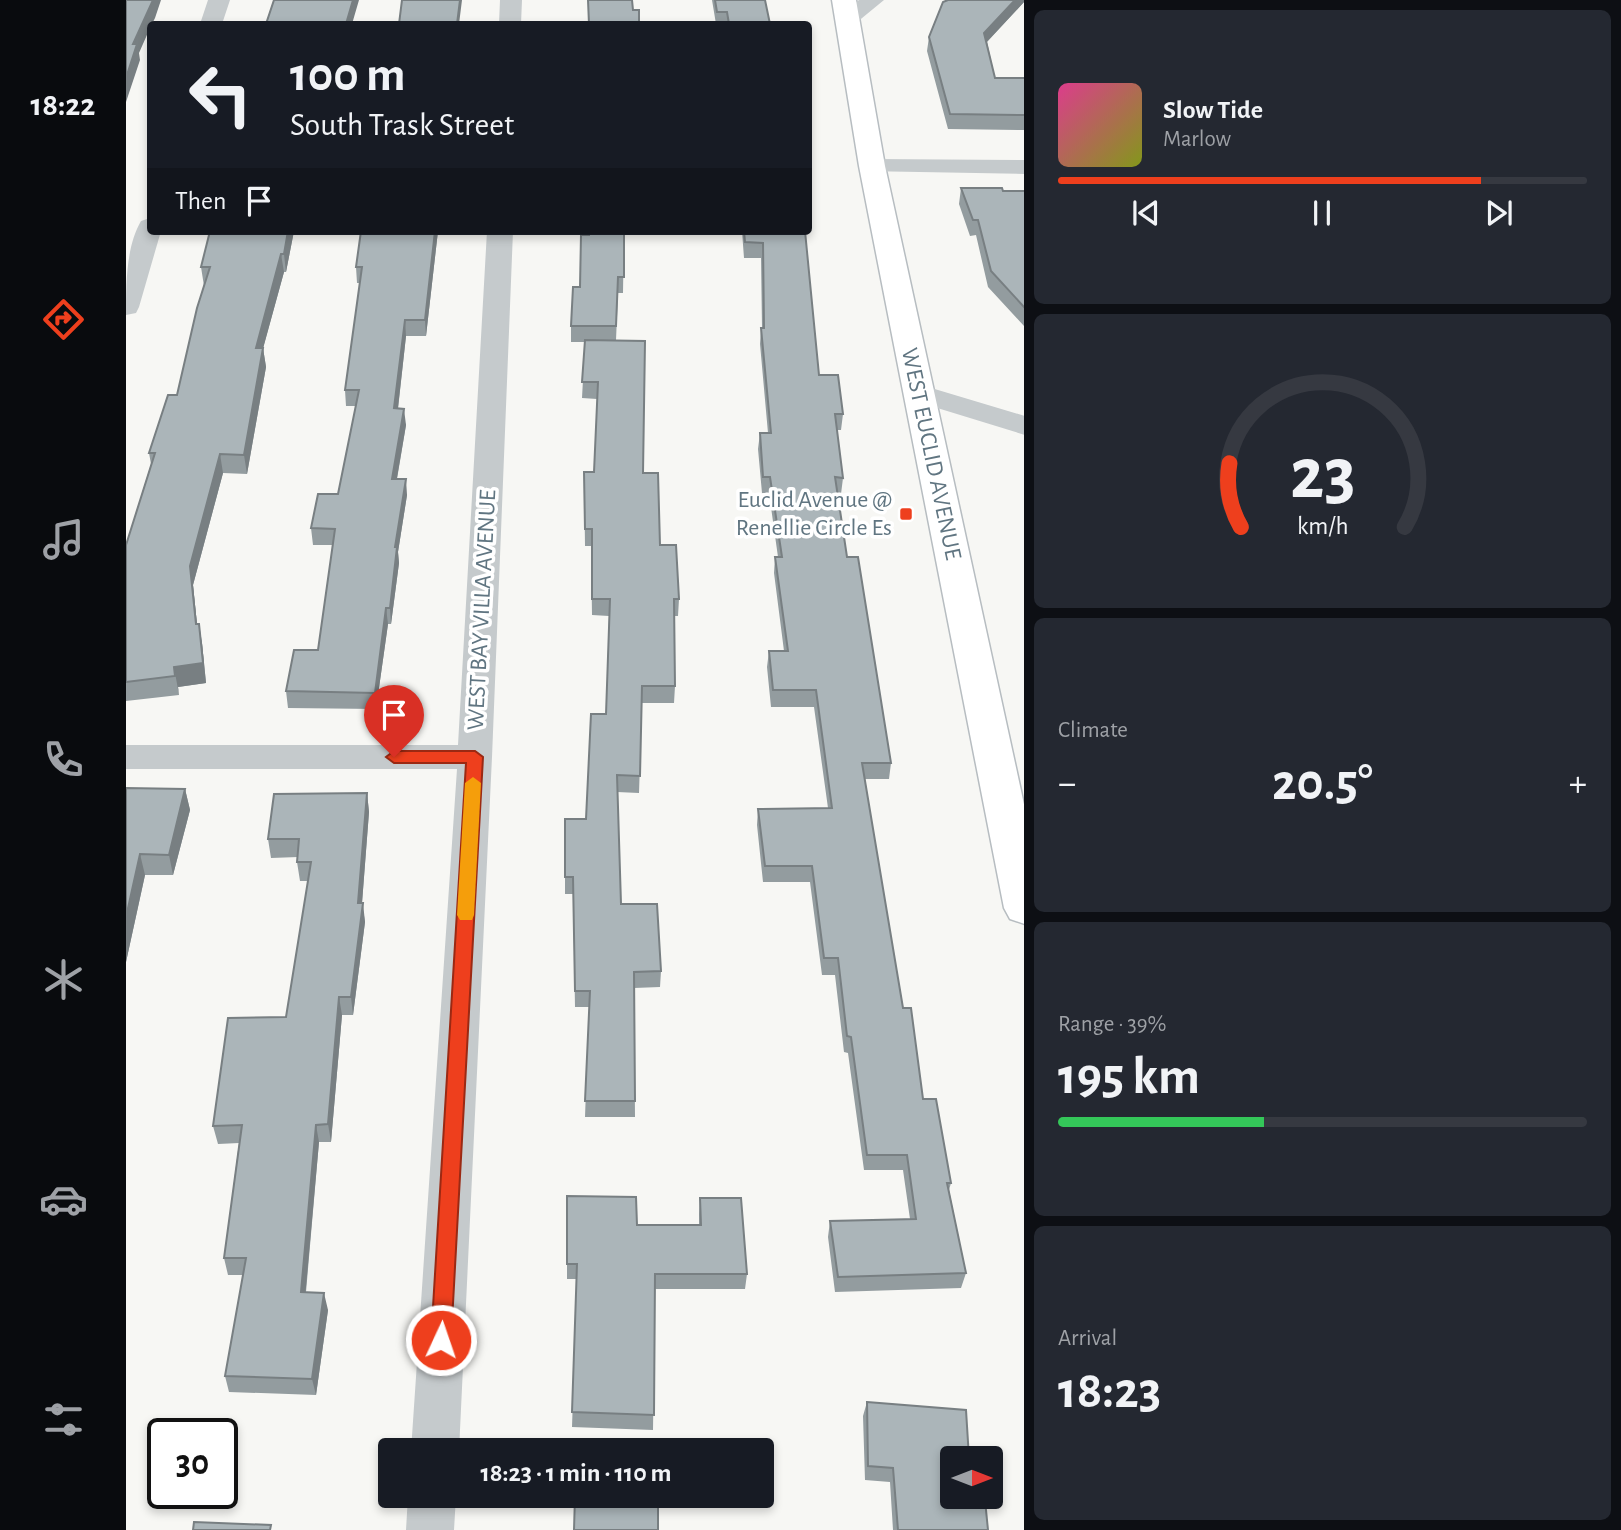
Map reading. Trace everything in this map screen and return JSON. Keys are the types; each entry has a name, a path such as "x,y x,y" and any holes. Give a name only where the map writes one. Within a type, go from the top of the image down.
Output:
{"street":[{"path":"212,21 219,0"},
{"path":"510,21 511,0"},
{"name":"WEST EUCLID AVENUE","path":"855,6 872,166 1024,908"},
{"path":"872,166 1024,167"},
{"path":"126,307 147,235"},
{"name":"WEST BAY VILLA AVENUE","path":"436,1438 475,757 500,235"},
{"path":"918,393 1024,426"},
{"path":"126,757 475,757"},
{"path":"430,1530 431,1508"}],"building":[{"path":"126,0 153,0 133,44 137,44 126,78"},
{"path":"274,0 353,0 347,21 267,21"},
{"path":"402,0 460,0 457,21 399,21"},
{"path":"588,0 632,0 633,10 639,10 639,21 589,21"},
{"path":"715,0 765,0 769,21 728,21 727,12 717,12"},
{"path":"1015,0 984,33 995,78 1024,78 1024,115 950,114 929,37 943,2"},
{"path":"961,188 1024,191 1024,307 991,271 978,220 973,220"},
{"path":"209,235 287,235 256,348 263,348 244,455 220,454 190,566 203,663 174,667 175,676 126,682 126,545 155,453 149,453 168,395 177,395 197,308 210,267 201,267"},
{"path":"360,235 435,235 425,320 405,320 394,408 404,409 392,479 406,479 395,547 390,608 386,608 375,693 286,691 294,650 318,650 335,529 311,528 318,494 338,494 359,390 345,390 362,267 356,267"},
{"path":"581,235 624,235 624,277 618,277 616,326 571,326 573,287 580,287"},
{"path":"744,235 805,235 819,375 838,375 843,414 835,414 843,478 835,477 847,557 858,557 891,763 862,763 903,1008 911,1008 923,1099 936,1099 951,1183 947,1183 966,1273 838,1277 830,1221 916,1219 907,1155 867,1155 851,1037 847,1036 838,958 824,958 812,866 765,866 758,809 832,808 816,690 773,690 769,651 788,651 775,557 782,557 770,477 763,477 760,433 771,433 761,328 764,328 763,243 745,242"},
{"path":"585,340 645,341 643,473 658,473 660,545 676,545 679,599 674,599 675,686 642,686 640,776 617,775 621,904 657,904 661,971 634,972 635,1101 585,1101 590,991 575,991 573,877 565,877 565,819 586,819 591,714 606,714 610,599 592,599 592,529 585,529 584,472 594,472 598,382 582,382"},
{"path":"126,788 185,789 169,855 140,854 126,917"},
{"path":"367,793 358,903 363,903 351,997 339,997 328,1124 316,1125 301,1292 324,1293 312,1379 225,1376 246,1258 224,1258 242,1125 213,1126 228,1018 286,1017 311,862 297,862 299,839 268,839 274,794"},
{"path":"567,1196 636,1197 637,1225 701,1225 700,1198 741,1198 747,1274 655,1274 654,1415 572,1412 577,1264 567,1264"},
{"path":"867,1402 966,1410 968,1446 940,1446 940,1509 986,1509 988,1530 898,1530 893,1468 868,1466"},
{"path":"575,1508 658,1508 658,1530 574,1530"},
{"path":"194,1522 271,1525 270,1530 193,1530"}],"slow traffic":[{"path":"466,915 473,783"}],"place":[{"name":"Euclid Avenue @ Renellie Circle Es","path":"906,514"}],"route":[{"path":"394,757 475,757 441,1340"}]}
